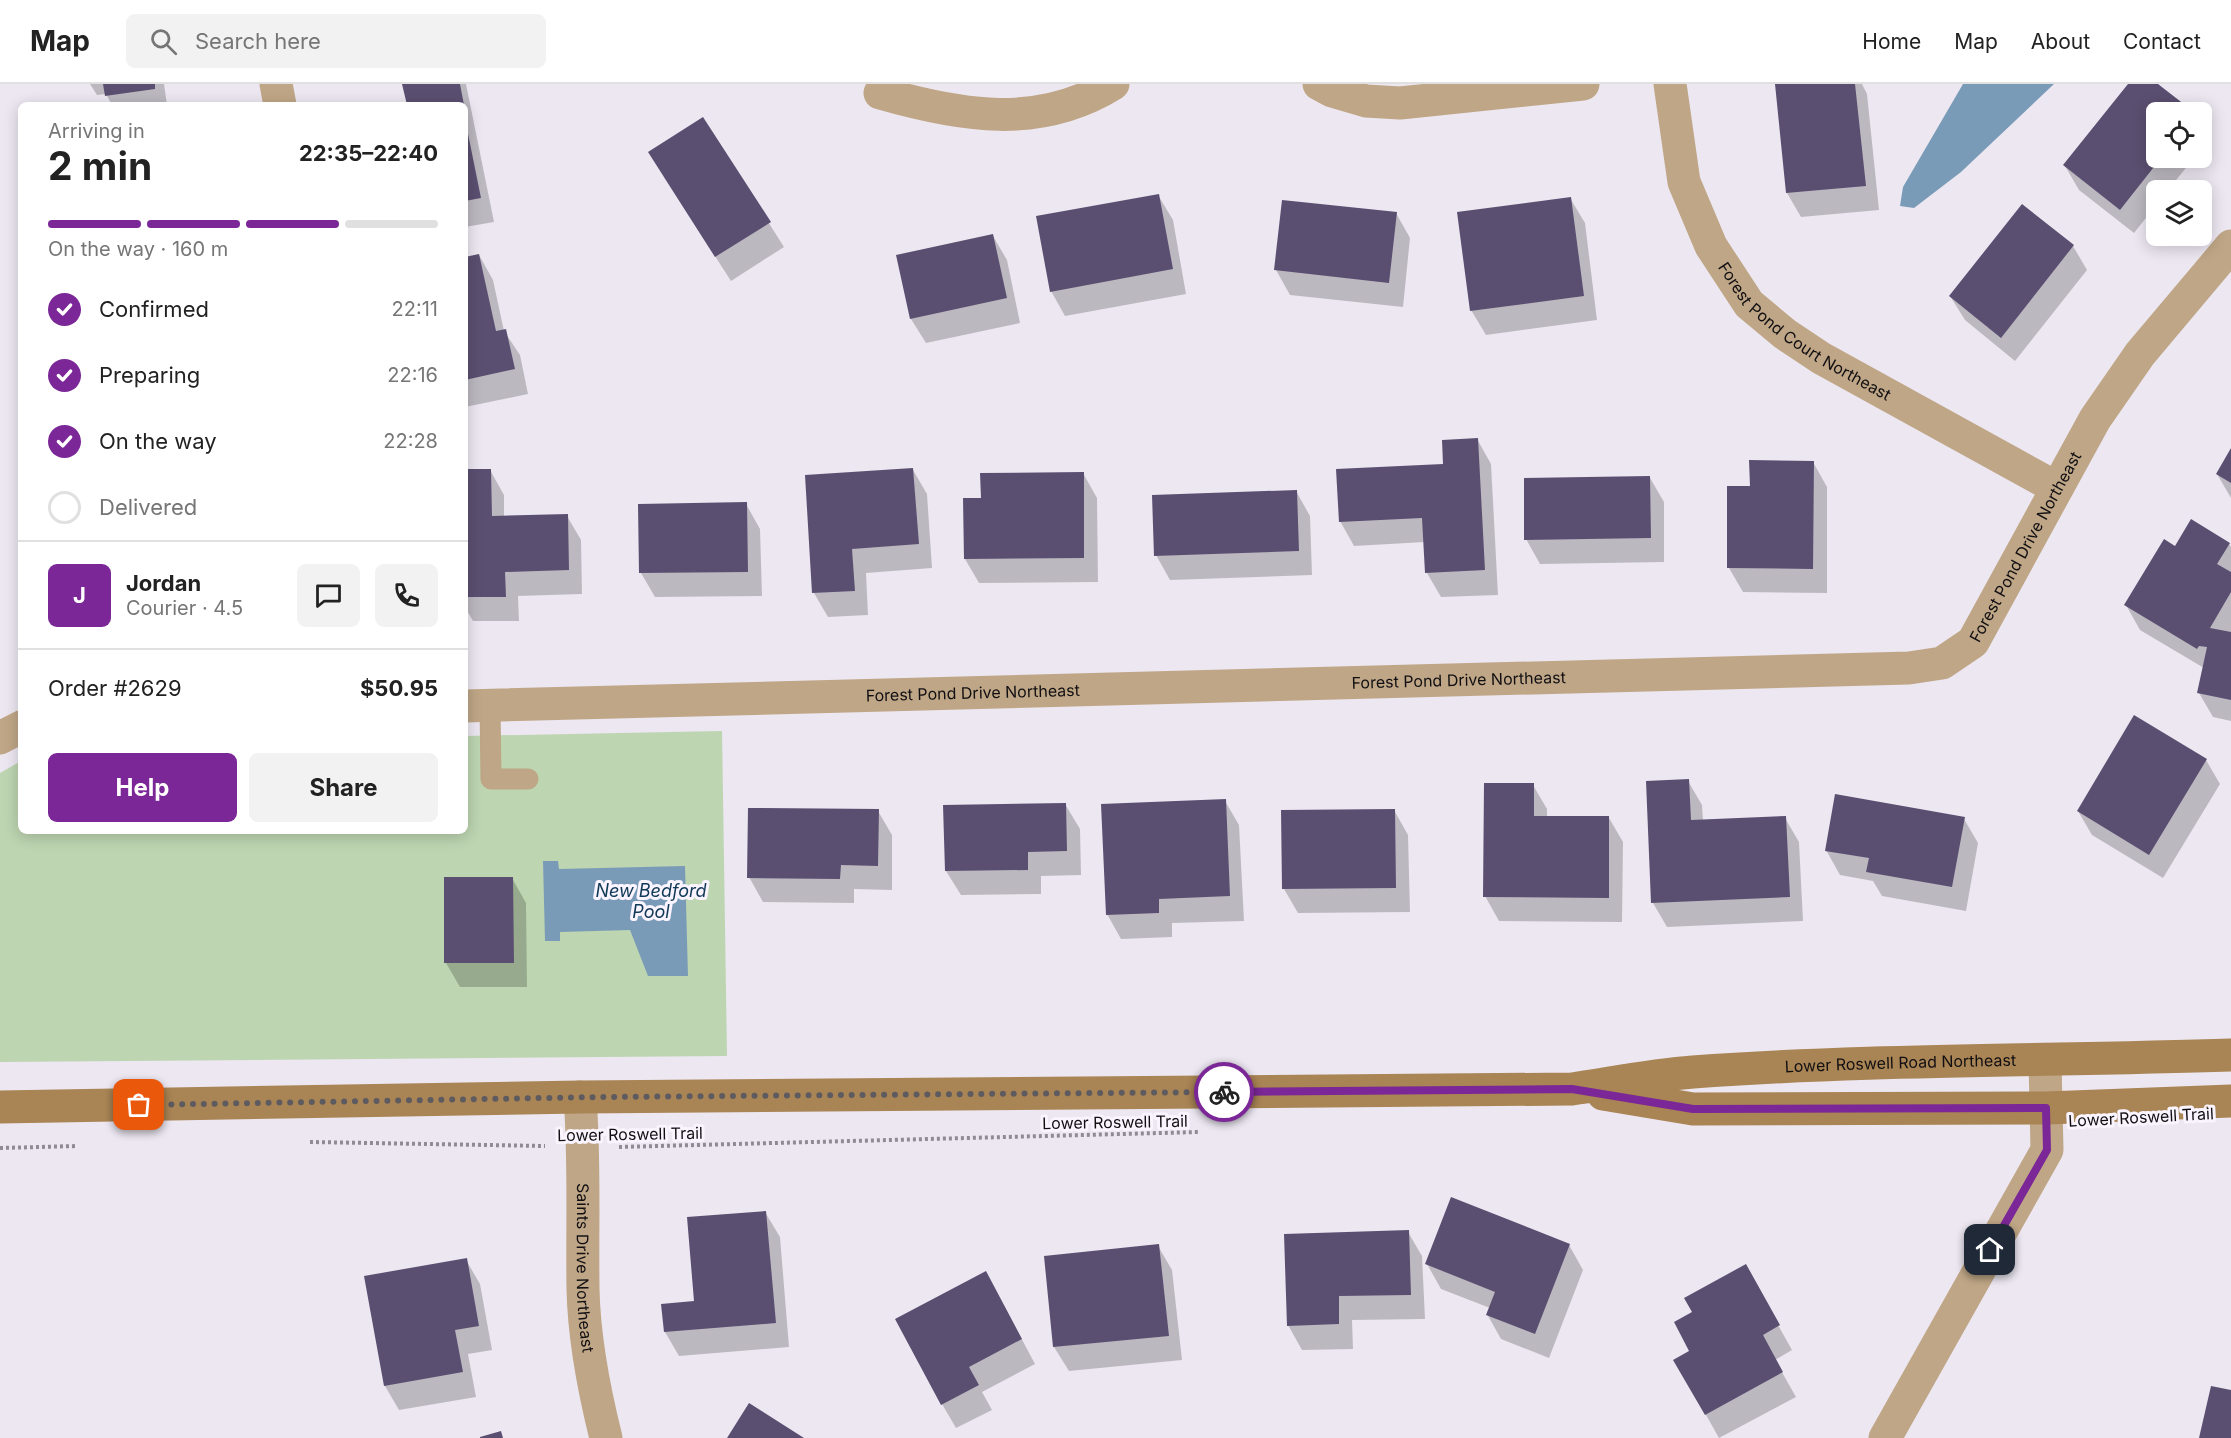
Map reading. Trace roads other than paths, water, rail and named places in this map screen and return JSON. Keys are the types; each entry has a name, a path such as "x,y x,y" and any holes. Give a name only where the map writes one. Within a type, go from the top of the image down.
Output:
{"street":[{"path":"276,84 279,102"},
{"path":"880,93 919,104 1011,116 1061,108 1094,96 1113,84"},
{"path":"1319,84 1332,91 1366,101 1400,103 1583,84"},
{"name":"Forest Pond Court Northeast","path":"1670,84 1684,183 1711,246 1749,304 1785,334 1821,358 2057,488"},
{"name":"Forest Pond Drive Northeast","path":"478,705 1909,668 1942,663 1973,642 2095,419 2140,354 2231,246"},
{"path":"0,738 18,729"},
{"name":"Lower Roswell Road Northeast","path":"0,1107 579,1097 1572,1089 1691,1072 1914,1062 2045,1062 2231,1055"},
{"path":"1885,1438 2047,1150 2045,1062"},
{"name":"Lower Roswell Road Northeast","path":"1572,1089 1693,1109 2046,1108 2231,1101"},
{"name":"Saints Drive Northeast","path":"579,1097 584,1147 583,1292 594,1380 606,1438"}],"lane":[{"path":"478,705 491,779 528,779"}],"water":[{"path":"1963,84 2054,84 1961,172 1914,208 1900,206 1903,187"},
{"name":"New Bedford Pool","path":"543,861 558,861 559,869 685,866 688,976 648,976 630,930 560,932 560,941 545,941"}]}
